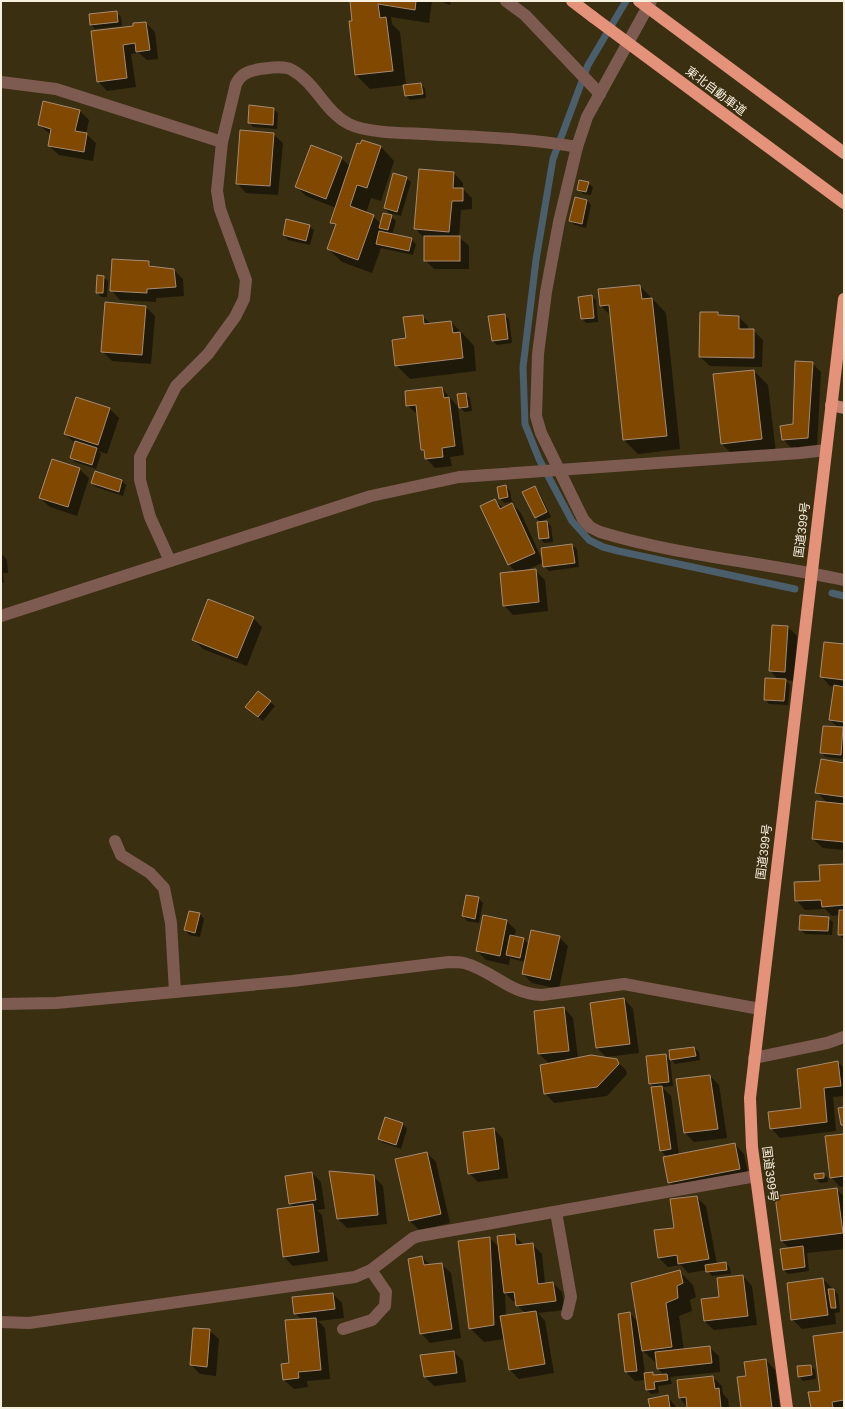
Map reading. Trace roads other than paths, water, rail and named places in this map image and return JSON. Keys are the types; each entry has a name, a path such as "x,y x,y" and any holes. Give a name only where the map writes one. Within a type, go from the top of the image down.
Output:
{"highway":[{"name":"東北自動車道","path":"572,1 844,203"},
{"path":"639,1 844,153"},
{"name":"国道399号","path":"787,1408 752,1147 750,1098 844,299"}],"main road":[{"path":"831,405 844,408"}],"street":[{"path":"506,1 525,16 597,90"},
{"path":"651,1 597,90 587,117 572,146 546,292 538,354 536,416 540,434 555,470 583,519 590,527 600,532 669,549 811,572 844,580"},
{"path":"170,561 150,517 140,480 140,457 176,386 208,354 235,317 244,298 246,280 220,209 217,191 222,142 236,84 240,76 249,71 281,68 292,69 304,79 334,114 350,125 382,132 552,143 572,146"},
{"path":"1,82 56,89 222,142"},
{"path":"1,616 370,496 459,477 826,450"},
{"path":"115,841 121,855 150,873 164,888 171,923 175,992"},
{"path":"1,1004 56,1003 175,992 292,981 449,962 464,963 490,974 515,990 528,995 542,995 624,984 760,1009"},
{"path":"754,1058 827,1043 844,1037"},
{"path":"1,1322 29,1323 354,1277 371,1270 413,1238 419,1236 756,1176"},
{"path":"556,1212 571,1297 567,1314"},
{"path":"342,1329 372,1320 385,1306 386,1292 371,1270"}],"waterway":[{"path":"626,1 588,65 553,159 536,260 523,367 525,424 539,459 572,521 589,540 603,547 618,551 795,589"},
{"path":"832,593 844,596"}]}
